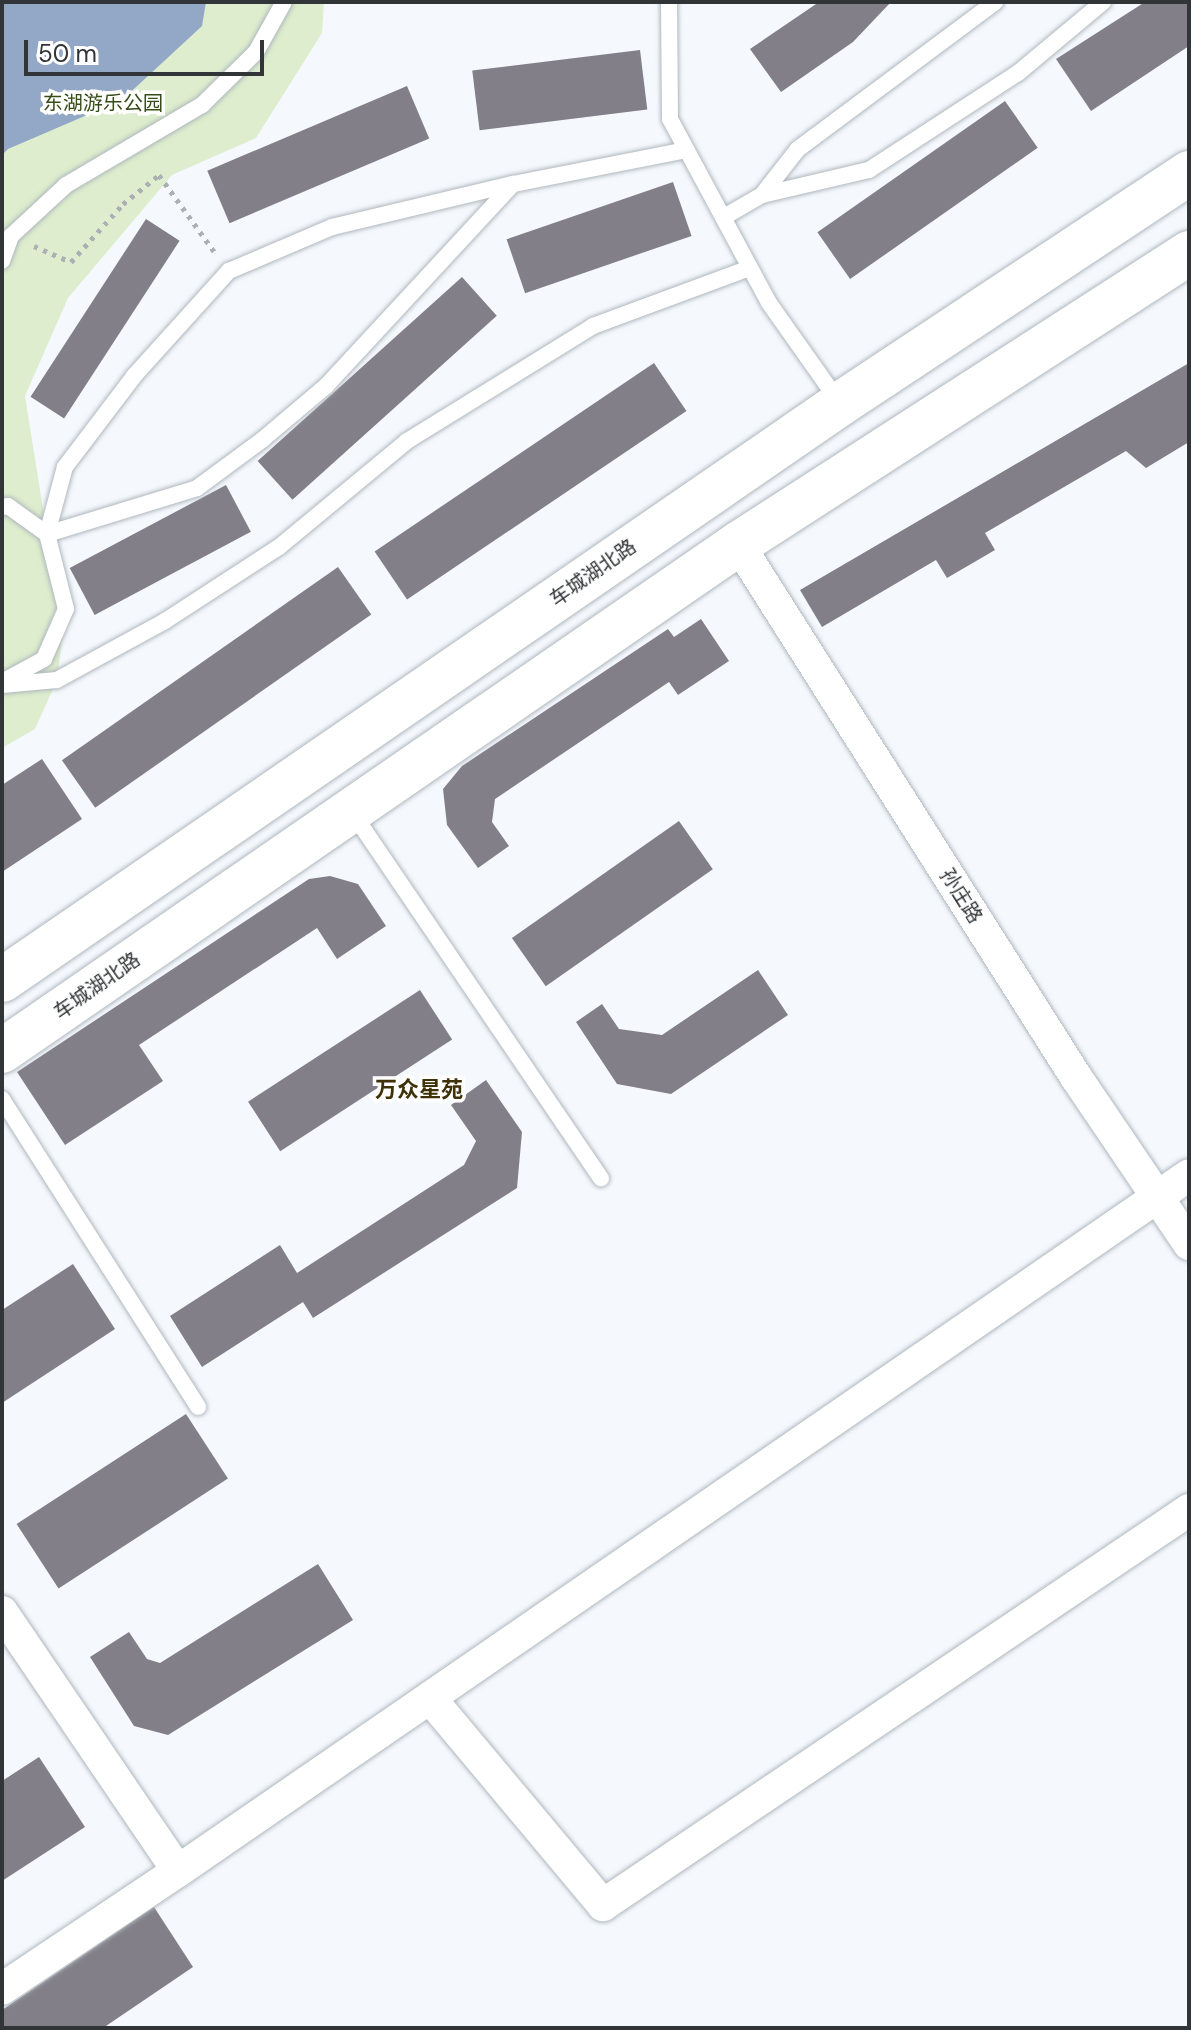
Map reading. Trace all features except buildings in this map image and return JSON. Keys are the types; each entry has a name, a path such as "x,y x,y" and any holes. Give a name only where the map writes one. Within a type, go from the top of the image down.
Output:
{"main road":[{"name":"车城湖北路","path":"2,980 840,404 1189,173"},
{"name":"车城湖北路","path":"2,1051 738,544 1189,253"}],"street":[{"name":"孙庄路","path":"738,544 1076,1077 1189,1244"},
{"path":"2,1989 1189,1175"},
{"path":"430,1698 603,1905 1189,1510"},
{"path":"2,1612 178,1871"}],"lane":[{"path":"2,261 11,236 66,185 202,105 256,52 284,2"},
{"path":"669,2 670,119 769,303 840,404"},
{"path":"762,195 798,149 995,2"},
{"path":"724,217 762,195 869,170 1018,73 1103,2"},
{"path":"2,683 44,659 66,609 47,534 65,467 134,376 229,271 332,227 513,184 686,150"},
{"path":"47,534 197,488 262,440 326,386 513,184"},
{"path":"2,683 57,680 165,621 279,547 407,441 593,326 750,268"},
{"path":"2,507 8,506 47,534"},
{"path":"351,811 601,1178"},
{"path":"2,1099 198,1407"}],"path":[{"path":"11,236 71,262 123,204 159,175 229,271"}],"green space":[{"name":"东湖游乐公园","path":"2,2 324,2 322,33 256,138 172,175 68,298 25,396 47,534 66,609 57,680 35,729 2,748"}],"water":[{"path":"2,2 206,2 202,26 122,100 8,149 2,155"}],"district":[{"name":"万众星苑","path":"419,1090"}]}
